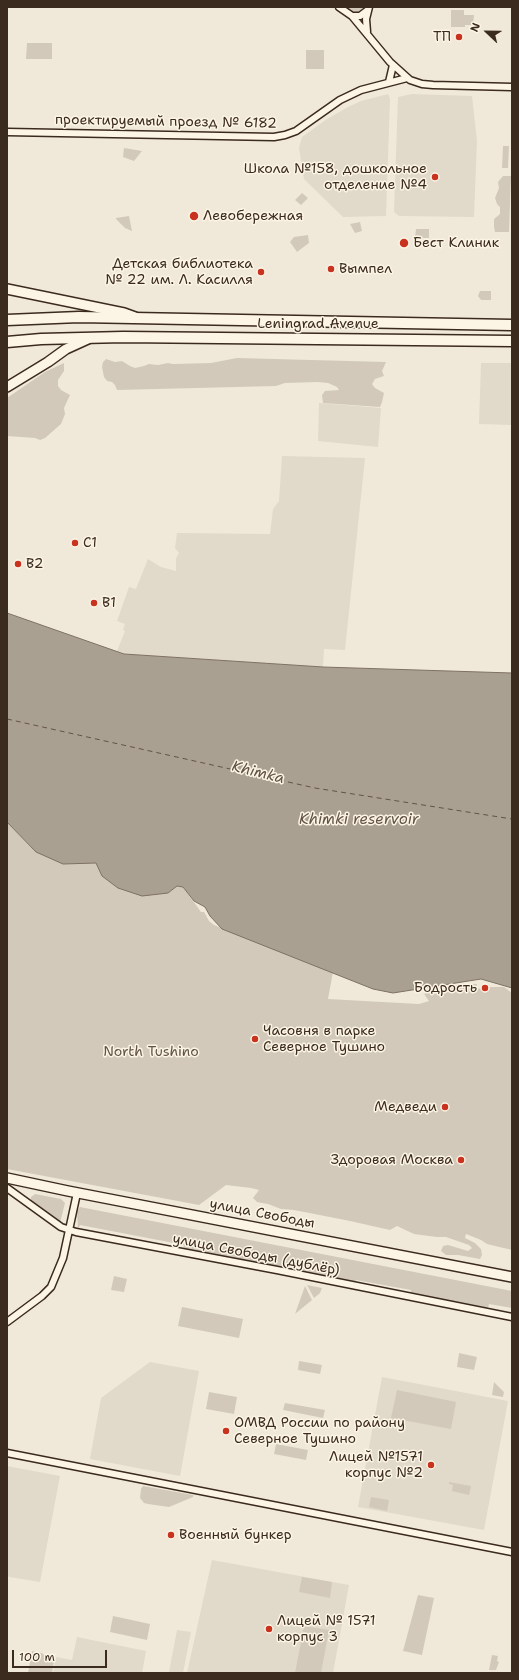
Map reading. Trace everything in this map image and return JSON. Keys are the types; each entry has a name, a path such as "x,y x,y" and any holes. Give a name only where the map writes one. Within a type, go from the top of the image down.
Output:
{"main road":[{"path":"7,289 124,313 142,319"},
{"name":"Leningrad Avenue","path":"7,320 50,317 512,325"},
{"path":"7,387 66,349 91,337"},
{"path":"7,342 91,337 365,338 512,341"},
{"name":"улица Свободы","path":"7,1178 77,1193 512,1277"}],"street":[{"path":"339,7 347,12 367,32 393,65 407,78 422,84 433,86 512,87"},
{"path":"347,12 360,16 368,8"},
{"path":"367,32 366,25 368,8"},
{"path":"389,82 393,65"},
{"name":"проектируемый проезд № 6182","path":"7,132 274,137 296,131 348,96 372,86 407,78"},
{"name":"улица Свободы (дублёр)","path":"7,1188 55,1224 78,1233 277,1270 512,1317"},
{"path":"7,1322 42,1296 51,1287 63,1258 77,1193"},
{"path":"7,1453 512,1552"}],"shaded area":[{"path":"388,94 390,99 386,216 343,217 304,179 299,148 302,137 327,119 348,107 361,101"},
{"name":"Школа №158, дошкольное отделение №4","path":"412,94 472,96 477,141 474,217 399,216 394,212 398,97"},
{"path":"481,363 512,363 512,425 479,424"},
{"path":"319,403 381,408 378,447 318,441"},
{"path":"282,456 365,458 345,650 324,649 323,667 124,654 117,651 125,631 123,630 125,624 117,621 129,587 136,589 148,559 161,567 176,571 176,558 179,553 175,548 177,533 270,534 273,509 279,501"},
{"path":"150,1362 199,1371 180,1476 90,1459 101,1398"},
{"name":"Лицей №1571 корпус №2","path":"382,1377 508,1401 484,1530 358,1507"},
{"path":"7,1466 60,1476 40,1582 9,1577 7,1575"},
{"name":"Лицей № 1571 корпус 3","path":"212,1560 349,1585 333,1673 187,1673"},
{"path":"177,1630 191,1632 183,1673 169,1672"},
{"path":"77,1637 146,1651 142,1673 53,1673 56,1657 72,1660"}],"green space":[{"path":"345,7 367,7 363,12 354,15"},
{"path":"451,10 464,10 464,15 474,15 473,25 465,25 465,27 451,27"},
{"path":"27,43 52,43 52,59 26,59"},
{"path":"306,50 324,50 324,69 306,69"},
{"path":"503,146 509,146 508,168 502,168"},
{"path":"124,148 142,151 134,161 123,157"},
{"path":"503,176 511,176 509,232 495,232 494,219 500,214 500,207 495,198 499,188 498,182"},
{"path":"302,193 308,198 301,205 295,200"},
{"path":"129,216 132,231 125,228 116,219"},
{"path":"360,222 362,231 355,233 350,224"},
{"path":"416,229 429,229 429,238 415,238"},
{"path":"308,235 309,243 297,252 290,242 294,237"},
{"path":"480,291 491,291 491,300 481,300 478,296"},
{"path":"237,358 386,362 382,371 384,376 375,379 372,384 375,388 384,393 382,402 380,407 323,403 322,395 325,391 339,390 337,387 328,383 318,382 285,383 276,386 117,390 112,382 107,381 104,377 102,367 103,362 106,359 115,362 122,361 135,368 149,364 211,363"},
{"path":"64,363 64,371 58,380 58,386 61,390 70,395 64,408 65,414 61,424 45,438 40,440 35,438 7,436 7,398 45,372"},
{"name":"North Tushino","path":"7,822 36,852 83,863 97,863 102,876 168,893 177,886 183,887 201,912 204,912 209,921 214,925 333,972 328,999 419,1004 429,1001 424,994 435,989 444,989 462,984 477,984 476,989 504,987 512,993 512,1250 487,1244 466,1234 465,1238 475,1243 481,1249 482,1255 480,1259 458,1255 446,1255 441,1251 443,1246 448,1245 468,1251 472,1248 469,1245 446,1237 414,1234 397,1226 390,1230 294,1210 281,1209 257,1202 253,1198 259,1190 251,1188 226,1185 199,1205 7,1169"},
{"path":"35,1194 61,1199 65,1203 60,1223 31,1201 31,1197"},
{"path":"80,1207 512,1291 512,1308 489,1304 488,1308 410,1294 411,1290 356,1280 356,1283 302,1271 302,1266 286,1263 285,1268 183,1249 184,1245 80,1225 78,1229 77,1211"},
{"path":"114,1276 127,1279 124,1292 111,1290"},
{"path":"307,1285 322,1288 320,1293 314,1298"},
{"path":"305,1286 312,1300 295,1314"},
{"path":"182,1307 243,1319 239,1338 178,1326"},
{"path":"459,1353 477,1357 474,1370 457,1367"},
{"path":"299,1361 322,1365 320,1374 298,1370"},
{"path":"494,1382 504,1392 503,1397 492,1395"},
{"path":"397,1390 456,1402 451,1429 391,1418"},
{"path":"209,1392 237,1397 234,1414 206,1409"},
{"path":"285,1403 325,1410 323,1418 283,1410"},
{"path":"276,1444 308,1450 306,1460 274,1454"},
{"path":"449,1482 471,1486 469,1495 452,1491 453,1485 449,1484"},
{"path":"143,1486 193,1495 193,1497 169,1507 148,1504 144,1503 140,1498 141,1489"},
{"path":"371,1497 389,1500 387,1511 369,1507"},
{"path":"302,1577 332,1582 330,1598 299,1592"},
{"path":"418,1595 434,1598 422,1655 403,1651"},
{"path":"113,1616 150,1624 147,1640 110,1632"},
{"path":"304,1626 329,1630 321,1673 295,1673"},
{"path":"32,1651 55,1656 52,1673 28,1673"},
{"path":"492,1655 498,1656 497,1661 499,1662 496,1670 489,1670"}],"water":[{"name":"Khimki reservoir","path":"7,613 124,654 323,667 512,673 512,988 481,979 393,993 373,989 222,929 210,916 205,907 194,901 183,887 177,886 168,893 142,896 118,888 102,876 96,863 63,864 36,852 7,822"}],"ferry route":[{"path":"7,719 315,788 512,819"}],"place":[{"name":"ТП","path":"459,37"},
{"name":"Школа №158, дошкольное отделение №4","path":"435,177"},
{"name":"Левобережная","path":"194,216"},
{"name":"Бест Клиник","path":"404,243"},
{"name":"Вымпел","path":"331,269"},
{"name":"Детская библиотека № 22 им. Л. Касилля","path":"261,272"},
{"name":"C1","path":"75,543"},
{"name":"B2","path":"18,564"},
{"name":"B1","path":"94,603"},
{"name":"Бодрость","path":"485,988"},
{"name":"Часовня в парке Северное Тушино","path":"255,1039"},
{"name":"Медведи","path":"445,1107"},
{"name":"Здоровая Москва","path":"461,1160"},
{"name":"ОМВД России по району Северное Тушино","path":"226,1431"},
{"name":"Лицей №1571 корпус №2","path":"431,1465"},
{"name":"Военный бункер","path":"171,1535"},
{"name":"Лицей № 1571 корпус 3","path":"269,1629"}],"water label":[{"name":"Khimka","path":"258,773"}]}
